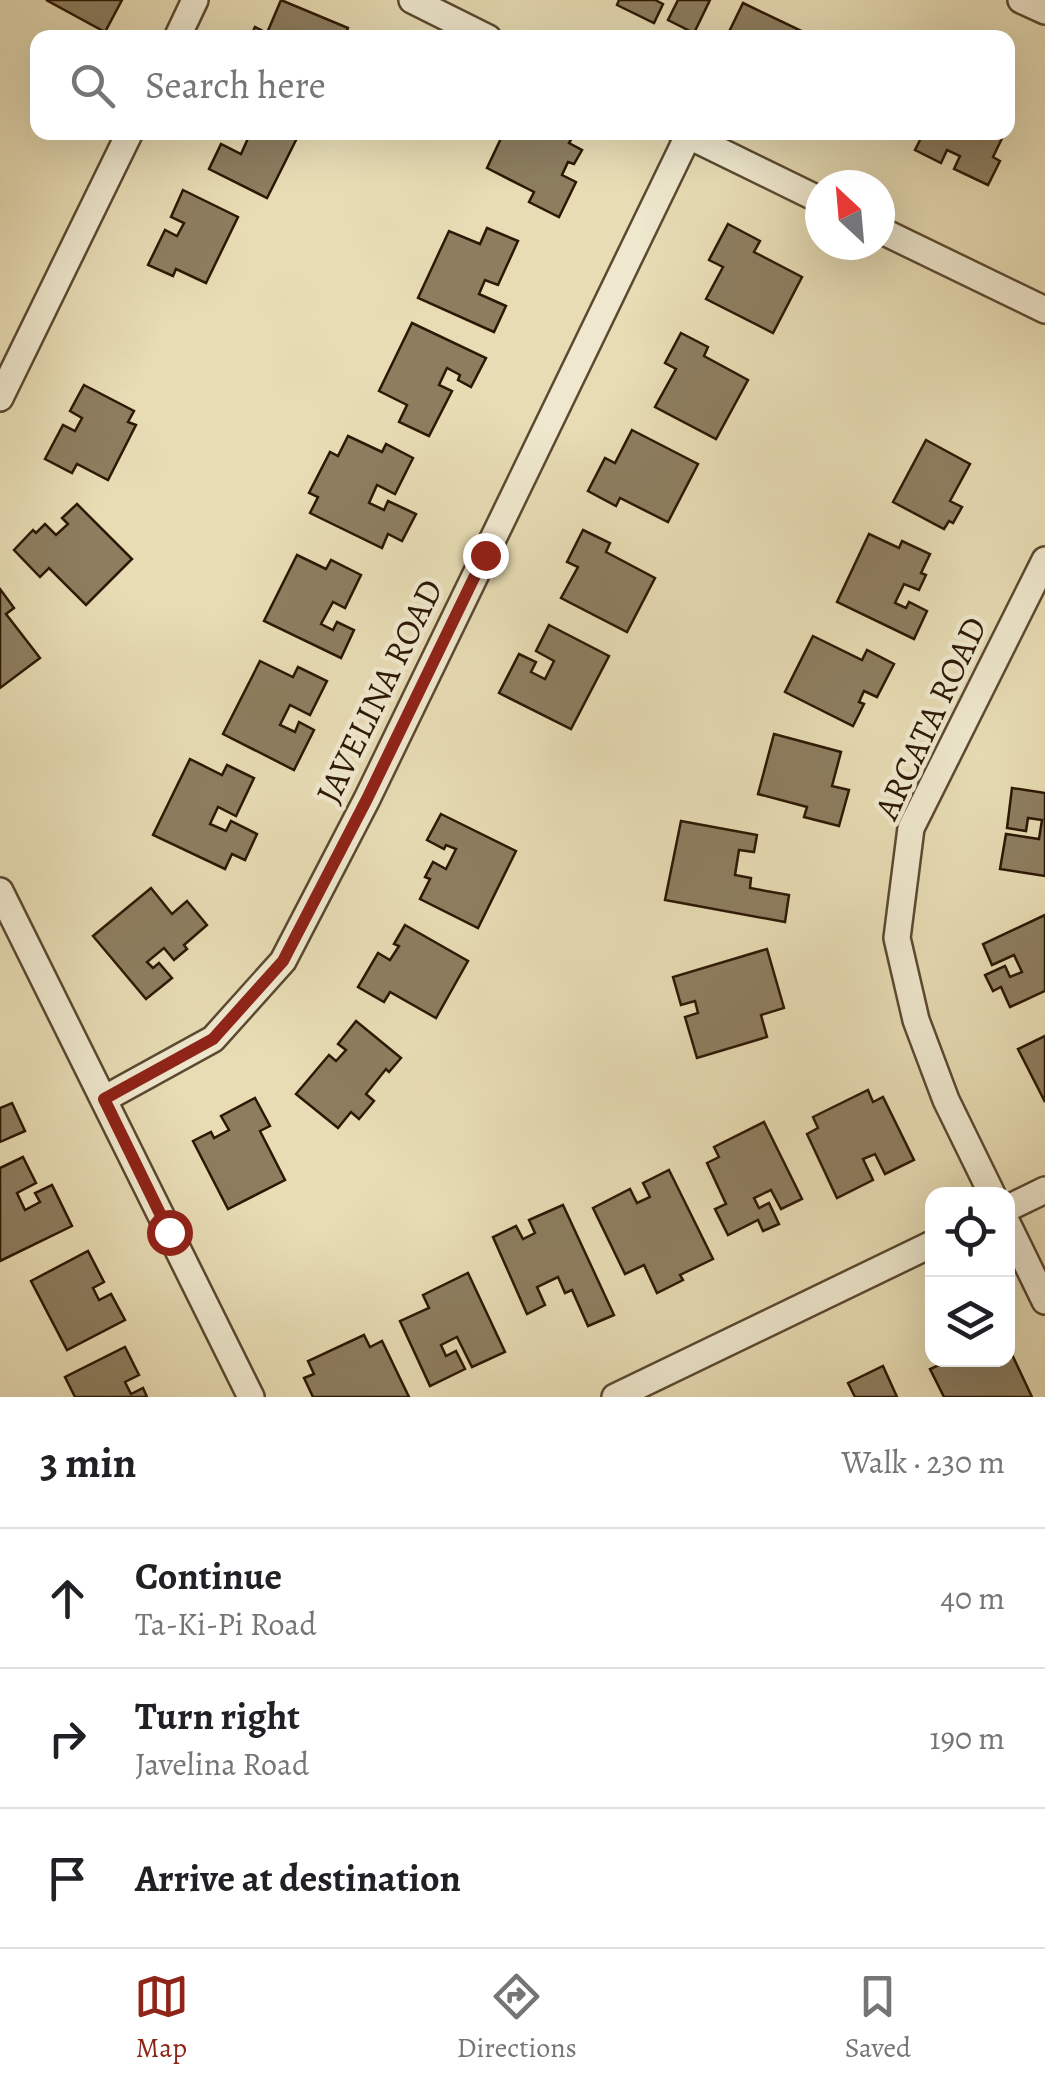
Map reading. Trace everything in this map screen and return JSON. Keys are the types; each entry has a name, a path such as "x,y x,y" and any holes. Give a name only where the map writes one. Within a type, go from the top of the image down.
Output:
{"street":[{"path":"180,30 195,0"},
{"path":"412,0 472,30"},
{"path":"1022,0 1045,11"},
{"path":"0,398 7,366 126,140"},
{"name":"JAVELINA ROAD","path":"104,1099 213,1039 283,961 367,799 682,140"},
{"path":"697,140 805,193"},
{"path":"895,237 1045,310"},
{"name":"ARCATA ROAD","path":"989,1187 946,1100 916,1020 896,938 911,828 1045,560"},
{"path":"0,890 252,1397"},
{"path":"1015,1205 1045,1190"},
{"path":"1015,1239 1045,1301"},
{"path":"615,1397 925,1247"}],"building":[{"path":"46,0 122,0 106,30"},
{"path":"281,0 348,28 347,30 268,30"},
{"path":"619,0 655,0 663,4 654,23 617,5"},
{"path":"678,0 710,0 695,30 668,20"},
{"path":"743,3 800,30 730,30"},
{"path":"247,140 296,140 267,198 209,169 221,144 241,154"},
{"path":"500,140 571,140 569,143 582,150 574,164 568,162 562,175 576,182 559,217 529,202 534,192 487,168"},
{"path":"920,140 1001,140 993,157 1000,161 988,185 954,169 960,156 947,150 941,163 915,150"},
{"path":"183,190 238,217 206,283 176,269 173,276 148,265 165,230 177,236 184,223 171,217"},
{"path":"728,224 760,241 754,252 802,277 773,333 706,299 723,267 709,260"},
{"path":"487,228 518,241 498,285 485,280 479,294 506,306 494,332 418,298 449,231 480,244"},
{"path":"412,323 486,358 471,387 447,368 439,385 452,391 429,436 399,422 407,405 379,391"},
{"path":"681,333 708,347 704,356 748,380 716,439 655,407 676,369 665,363"},
{"path":"84,385 134,411 128,422 136,425 108,480 77,464 72,473 45,459 63,425 75,431 82,418 70,411"},
{"path":"632,430 698,464 668,522 620,498 616,506 588,491 605,458 615,463"},
{"path":"348,436 382,452 386,444 413,458 395,494 377,485 369,503 384,510 388,501 416,514 402,541 388,534 382,548 310,513 318,497 309,493 330,452 338,456"},
{"path":"926,440 970,464 950,501 962,507 953,523 949,521 944,529 893,502"},
{"path":"77,504 132,559 86,605 49,568 40,577 14,550 33,530 36,533 45,524 56,535 68,524 62,518"},
{"path":"583,530 610,543 606,552 655,578 627,632 561,598 578,567 567,562"},
{"path":"869,534 899,548 902,541 930,554 921,573 926,575 919,590 904,584 895,603 906,608 909,602 927,611 914,639 837,602"},
{"path":"297,555 326,569 331,560 361,575 345,608 333,602 321,624 333,630 337,622 354,630 341,658 264,621"},
{"path":"0,589 14,608 6,614 40,658 0,688"},
{"path":"549,625 609,656 571,729 499,693 519,654 536,662 531,672 545,679 554,661 536,651"},
{"path":"813,636 862,660 867,650 894,664 877,697 864,691 859,702 864,704 853,726 785,692"},
{"path":"260,661 293,677 298,667 327,681 310,715 290,705 280,725 295,732 299,722 314,730 294,770 223,734"},
{"path":"774,734 841,752 832,786 849,790 839,826 804,817 807,807 758,794"},
{"path":"190,759 222,775 227,765 254,778 236,816 218,807 210,824 226,831 231,821 257,834 245,860 232,854 225,869 153,835"},
{"path":"1012,788 1045,793 1045,876 1000,869 1006,834 1039,839 1042,820 1028,818 1026,831 1007,828"},
{"path":"441,814 516,851 478,928 420,899 433,862 446,869 456,849 446,845 444,849 427,840"},
{"path":"681,821 757,835 754,852 739,850 735,875 751,878 750,888 789,895 785,922 665,900"},
{"path":"151,888 172,914 187,901 207,925 184,945 187,949 174,960 164,948 147,962 153,968 159,963 172,978 146,999 93,936"},
{"path":"1045,915 1045,991 1010,1007 1001,987 993,991 985,975 1005,966 1010,977 1022,972 1014,955 992,965 983,944"},
{"path":"405,925 468,961 436,1018 390,992 384,1002 358,987 378,953 390,960"},
{"path":"767,949 784,1008 761,1015 767,1037 697,1058 685,1017 698,1013 695,1001 681,1005 673,977"},
{"path":"356,1021 401,1058 389,1072 386,1069 366,1094 374,1101 359,1119 351,1112 338,1128 296,1094 329,1055 336,1061 346,1050 338,1044"},
{"path":"1045,1036 1045,1102 1018,1049"},
{"path":"868,1090 873,1102 883,1097 914,1160 885,1174 875,1154 863,1159 873,1180 837,1198 807,1134 818,1128 813,1117"},
{"path":"255,1098 270,1126 260,1131 285,1180 228,1209 193,1141 211,1132 214,1138 229,1130 221,1116"},
{"path":"12,1103 25,1131 0,1142 0,1108"},
{"path":"764,1122 802,1199 781,1209 771,1190 754,1198 759,1208 769,1203 779,1224 763,1231 758,1220 728,1235 715,1209 726,1204 707,1163 719,1157 714,1147"},
{"path":"23,1157 36,1183 17,1193 25,1210 40,1202 35,1193 52,1185 72,1226 0,1261 0,1168"},
{"path":"669,1170 713,1259 680,1275 683,1280 657,1293 644,1265 625,1274 593,1208 630,1189 637,1203 650,1197 643,1183"},
{"path":"563,1205 614,1315 588,1326 572,1290 565,1293 558,1277 537,1287 545,1305 527,1314 493,1237 516,1226 523,1239 535,1233 529,1220"},
{"path":"88,1251 104,1282 93,1288 99,1300 111,1294 125,1320 67,1350 31,1281"},
{"path":"468,1273 505,1352 472,1367 457,1337 441,1345 446,1356 456,1351 465,1369 430,1386 400,1321 429,1308 423,1295"},
{"path":"364,1335 370,1347 382,1341 409,1397 313,1397 304,1378 314,1374 308,1361"},
{"path":"125,1347 139,1375 125,1382 131,1394 143,1388 147,1397 75,1397 65,1377"},
{"path":"1015,1361 1032,1397 944,1397 930,1369 1015,1367"},
{"path":"883,1366 897,1397 855,1397 848,1383"}],"route":[{"path":"169,1232 104,1099 213,1039 283,961 367,799 485,555"}]}
